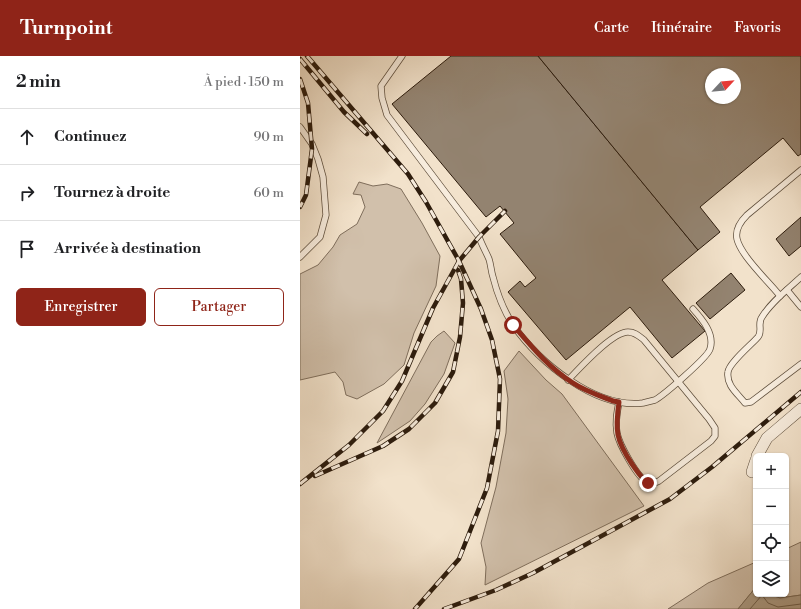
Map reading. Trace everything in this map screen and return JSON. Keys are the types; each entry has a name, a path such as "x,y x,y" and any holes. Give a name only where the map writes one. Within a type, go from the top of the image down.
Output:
{"street":[{"path":"759,453 767,438 801,409"}],"lane":[{"path":"402,56 382,86 382,98 387,115 479,237 489,259 493,278 503,306 513,325 533,349 553,369 574,384 613,401 643,403 654,400 665,393 708,354 711,348 709,330 693,308"},
{"path":"300,127 312,144 318,159 323,177 326,215 320,237 300,257"},
{"path":"780,296 747,258 737,239 737,230 740,222 747,215 801,170"},
{"path":"801,277 780,296 762,316 759,335 731,364 728,370 728,382 745,403 751,402 801,364"},
{"path":"787,290 801,307"},
{"path":"568,380 609,341 619,334 628,332 636,333 644,340 710,419 715,428 715,436 659,482 652,484 648,483 642,479 621,447 617,433 616,421 619,402"}],"shaded area":[{"path":"359,182 373,186 387,184 401,189 440,256 436,286 414,333 404,365 384,384 357,399 346,395 343,382 335,372 300,380 300,274 318,265 333,247 340,235 357,224 365,207 361,195 353,194"},
{"path":"444,331 455,343 444,374 425,404 410,421 377,443 431,342"},
{"path":"519,351 546,380 562,394 644,506 485,585 486,567 481,543 496,487 506,433 508,399 504,371"},
{"path":"801,542 801,595 789,597 789,561 789,548"},
{"path":"753,563 753,591 738,609 668,609 708,583"}],"water":[{"path":"753,591 753,597 780,598 801,595 801,609 738,609"}],"building":[{"path":"451,56 538,56 698,250 662,280 705,331 672,358 630,307 566,360 508,292 520,281 525,287 536,278 500,234 514,223 500,206 486,217 392,104"},
{"path":"538,56 801,56 801,154 798,156 783,138 700,207 720,232 698,250"},
{"path":"801,217 801,246 789,256 776,239"},
{"path":"731,273 745,290 710,319 696,303"}],"railway":[{"path":"307,56 408,174 426,202 459,261 481,309 492,340 500,379 498,431 487,488 459,559 415,609"},
{"path":"300,59 344,112 367,134"},
{"path":"300,79 308,103 312,149 306,195 300,207"},
{"path":"300,484 349,445 383,411 402,381 433,308 459,261 479,237 505,211"},
{"path":"315,476 383,446 409,429 435,403 453,372 460,337 463,303 461,279 458,270"},
{"path":"444,609 496,590 533,573 670,499 712,467 801,392"}],"route":[{"path":"513,325 533,349 553,369 574,384 595,394 619,402 616,421 617,433 621,447 642,479 648,483"}]}
